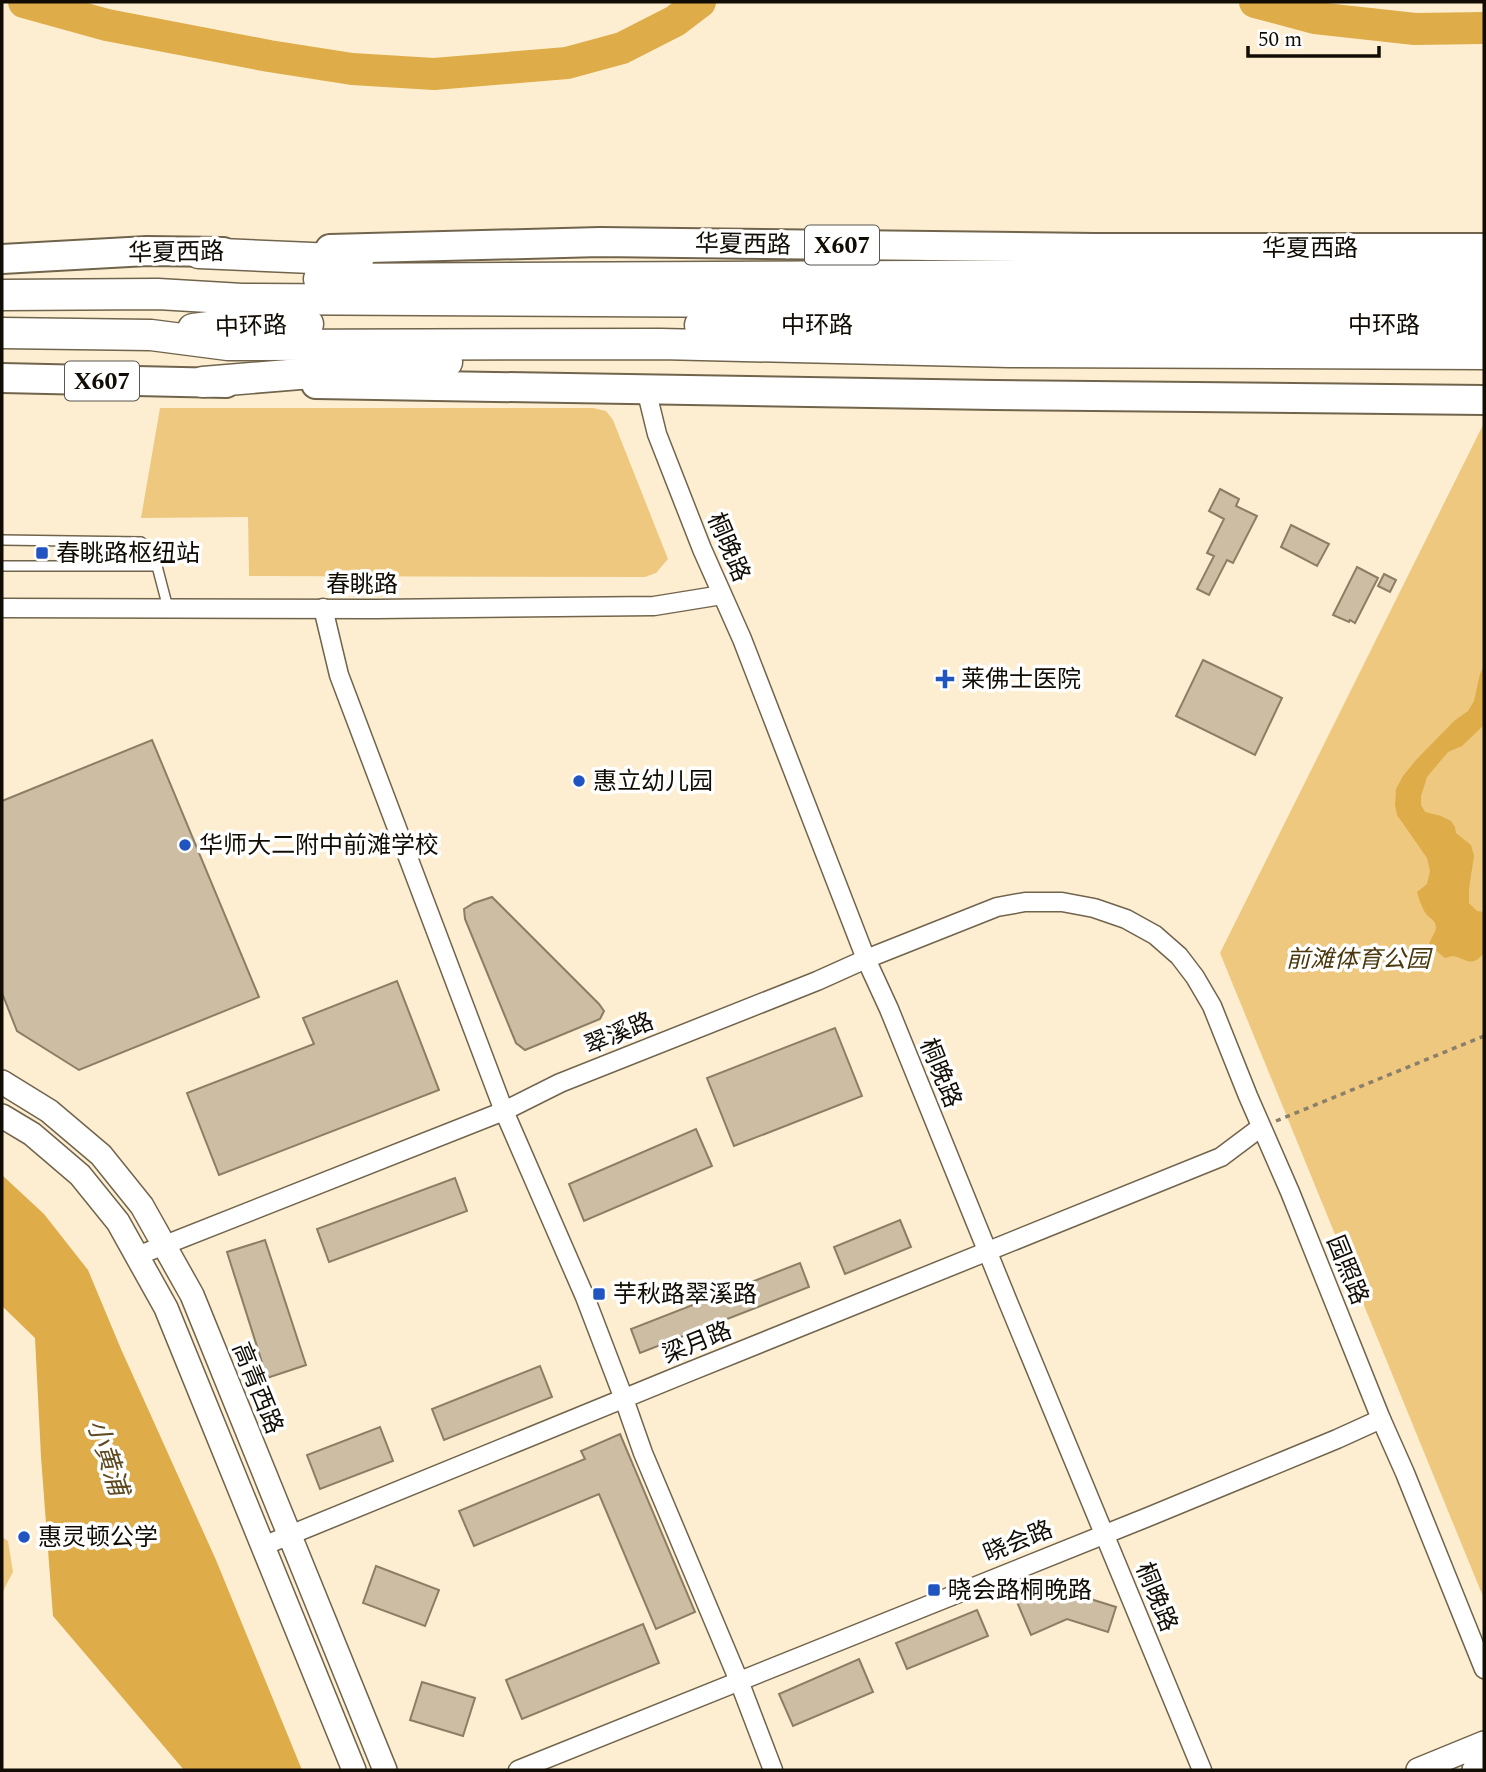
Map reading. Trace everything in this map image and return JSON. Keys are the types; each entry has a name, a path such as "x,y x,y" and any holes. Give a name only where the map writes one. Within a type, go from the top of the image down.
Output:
{"highway":[{"path":"200,253 697,276"},
{"name":"中环路","path":"158,294 274,279 1484,273"},
{"name":"中环路","path":"9,295 158,294 242,299 766,302 1484,299"},
{"name":"中环路","path":"151,335 233,324 1484,325"},
{"name":"中环路","path":"11,333 151,335 228,345 660,344 1010,352 1484,354"},
{"path":"203,382 660,344"}],"main road":[{"name":"华夏西路","path":"2,259 147,251 200,253 600,242 1095,248 1484,247"},
{"name":"X607","path":"2,379 1484,400"}],"street":[{"name":"桐晚路","path":"646,389 657,433 702,549 742,639 866,958 1202,1770"},
{"name":"春眺路","path":"2,608 654,606 722,595"},
{"path":"323,608 339,675 504,1111 585,1297 643,1453 739,1681 773,1770"},
{"name":"翠溪路","path":"137,1256 504,1111 560,1083 997,907 1025,902 1062,902 1094,908 1126,919"},
{"name":"园照路","path":"1126,919 1156,934 1178,956 1195,977 1212,1006 1484,1669"},
{"name":"高青西路","path":"2,1082 49,1111 100,1155 142,1206 192,1295 385,1770"},
{"path":"2,1116 32,1134 80,1175 118,1222 166,1308 354,1770"},
{"name":"梁月路","path":"263,1546 1221,1157 1261,1128"},
{"name":"晓会路","path":"518,1770 1381,1419"},
{"path":"1418,1770 1484,1743"},
{"path":"1474,1770 1484,1766"}],"lane":[{"path":"2,540 141,542 150,549 157,566 168,608"},
{"path":"2,566 157,566"}],"path":[{"path":"1261,1128 1484,1036"}],"green space":[{"path":"160,408 593,408 606,411 613,420 668,559 656,573 645,577 249,576 248,517 141,518"},
{"name":"前滩体育公园","path":"1484,423 1484,1599 1220,953"},
{"path":"2,1537 8,1541 13,1572 2,1593"}],"water":[{"path":"1484,666 1484,725 1462,746 1448,752 1427,777 1421,796 1421,805 1425,812 1451,821 1456,833 1471,845 1474,856 1469,903 1477,911 1484,912 1484,953 1472,962 1452,956 1445,958 1429,945 1436,925 1425,912 1417,892 1427,884 1430,871 1427,858 1397,815 1395,805 1396,789 1403,776 1454,721 1468,711 1474,701"},
{"name":"小黄浦","path":"2,1175 44,1214 88,1270 216,1560 302,1770 184,1770 53,1616 35,1338 2,1306"}],"building":[{"path":"1220,489 1239,499 1236,506 1257,516 1233,563 1227,560 1209,595 1197,589 1214,556 1207,553 1224,519 1209,511"},
{"path":"1291,525 1329,544 1317,566 1281,547"},
{"path":"1357,567 1378,578 1355,623 1333,615"},
{"path":"1384,574 1396,580 1390,592 1378,586"},
{"path":"1203,660 1282,698 1255,755 1176,716"},
{"path":"152,740 259,997 79,1070 17,1031 2,993 2,801"},
{"path":"492,897 599,1004 604,1011 600,1019 525,1050 516,1043 465,919 464,909"},
{"path":"397,981 439,1090 219,1175 187,1093 314,1044 303,1018"},
{"path":"835,1028 862,1096 734,1146 707,1078"},
{"path":"696,1129 712,1166 584,1221 569,1184"},
{"path":"455,1178 467,1211 329,1262 317,1229"},
{"path":"900,1220 911,1247 845,1274 834,1247"},
{"path":"265,1240 306,1365 267,1378 227,1252"},
{"path":"800,1263 809,1287 640,1353 631,1329"},
{"path":"540,1366 552,1397 444,1440 432,1409"},
{"path":"380,1427 393,1461 320,1489 307,1455"},
{"path":"620,1434 695,1612 656,1629 599,1494 474,1546 459,1511 585,1459 581,1451"},
{"path":"376,1566 439,1590 425,1626 363,1603"},
{"path":"1052,1587 1116,1607 1108,1632 1067,1619 1031,1635 1017,1602"},
{"path":"977,1610 988,1636 907,1669 896,1643"},
{"path":"643,1624 659,1663 522,1719 506,1680"},
{"path":"859,1659 873,1692 793,1726 779,1694"},
{"path":"422,1682 475,1698 463,1736 410,1720"}],"waterway":[{"path":"24,2 107,25 269,56 352,69 434,74 567,63 622,48 675,21 700,2"},
{"path":"1255,2 1315,18 1415,29 1484,28"}],"place":[{"name":"春眺路枢纽站","path":"42,553"},
{"name":"莱佛士医院","path":"945,679"},
{"name":"惠立幼儿园","path":"579,781"},
{"name":"华师大二附中前滩学校","path":"185,845"},
{"name":"芋秋路翠溪路","path":"599,1294"},
{"name":"惠灵顿公学","path":"24,1537"},
{"name":"晓会路桐晚路","path":"934,1590"}]}
